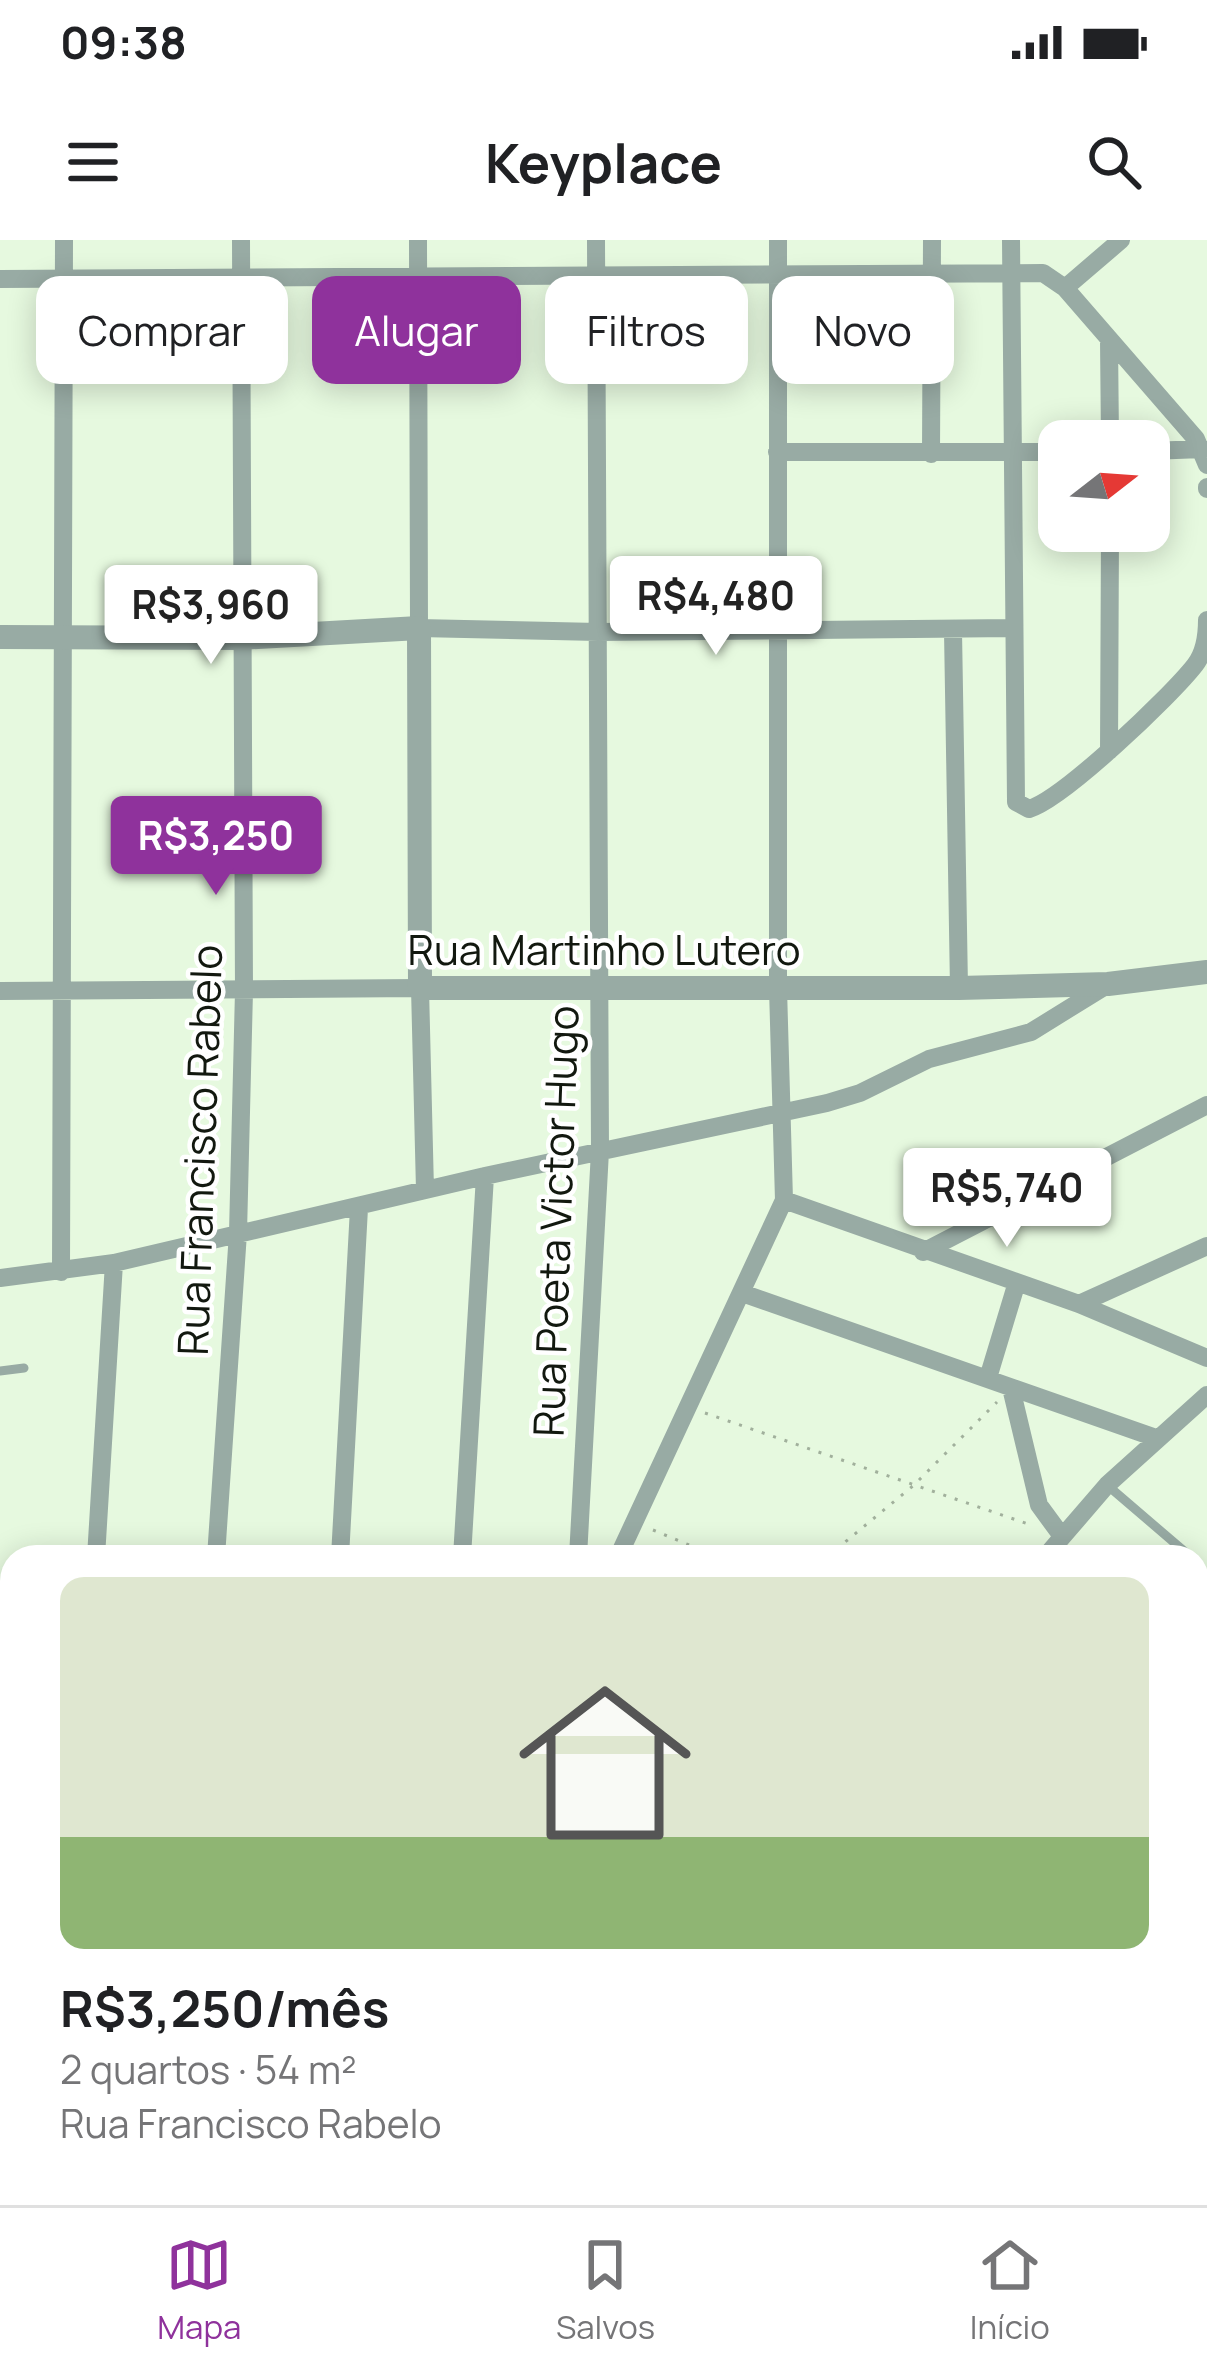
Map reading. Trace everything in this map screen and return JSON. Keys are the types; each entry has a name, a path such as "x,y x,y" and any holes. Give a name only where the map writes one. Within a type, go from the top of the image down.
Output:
{"street":[{"path":"64,240 65,276"},
{"name":"Rua Francisco Rabelo","path":"241,240 241,276"},
{"path":"418,240 424,1190"},
{"name":"Rua Poeta Victor Hugo","path":"579,1545 600,1150 596,240"},
{"path":"624,1545 784,1200 778,988 778,240"},
{"path":"931,454 932,240"},
{"path":"1011,240 1016,802 1021,807 1039,806 1109,751 1194,667 1205,643 1207,620"},
{"path":"1060,284 1120,240"},
{"path":"241,276 1043,273 1060,284 1205,457"},
{"path":"0,279 36,278"},
{"path":"1109,340 1110,420"},
{"path":"61,1272 65,384"},
{"name":"Rua Francisco Rabelo","path":"217,1545 238,1233 244,991 241,384"},
{"path":"777,452 1038,452"},
{"path":"1170,453 1205,457"},
{"path":"1109,751 1110,552"},
{"path":"0,637 241,638 418,628 598,632 1013,628"},
{"path":"953,631 959,988"},
{"name":"Rua Martinho Lutero","path":"0,991 959,988 1108,984 1207,972"},
{"path":"0,1279 114,1263 860,1093 928,1060 1031,1032 1108,984"},
{"path":"923,1252 1207,1105"},
{"path":"462,1545 485,1176"},
{"path":"784,1200 1079,1304 1207,1358"},
{"path":"341,1545 359,1208"},
{"path":"1079,1304 1207,1246"},
{"path":"97,1545 114,1263"},
{"path":"988,1378 1017,1282"},
{"path":"742,1293 1156,1438"},
{"path":"1011,1388 1040,1505 1061,1535"},
{"path":"1054,1545 1107,1485 1207,1395"}],"lane":[{"path":"0,1371 24,1368"},
{"path":"1107,1485 1177,1545"}],"path":[{"path":"842,1545 914,1485 1011,1388"},
{"path":"686,1407 1061,1535"},
{"path":"635,1522 690,1545"}]}
